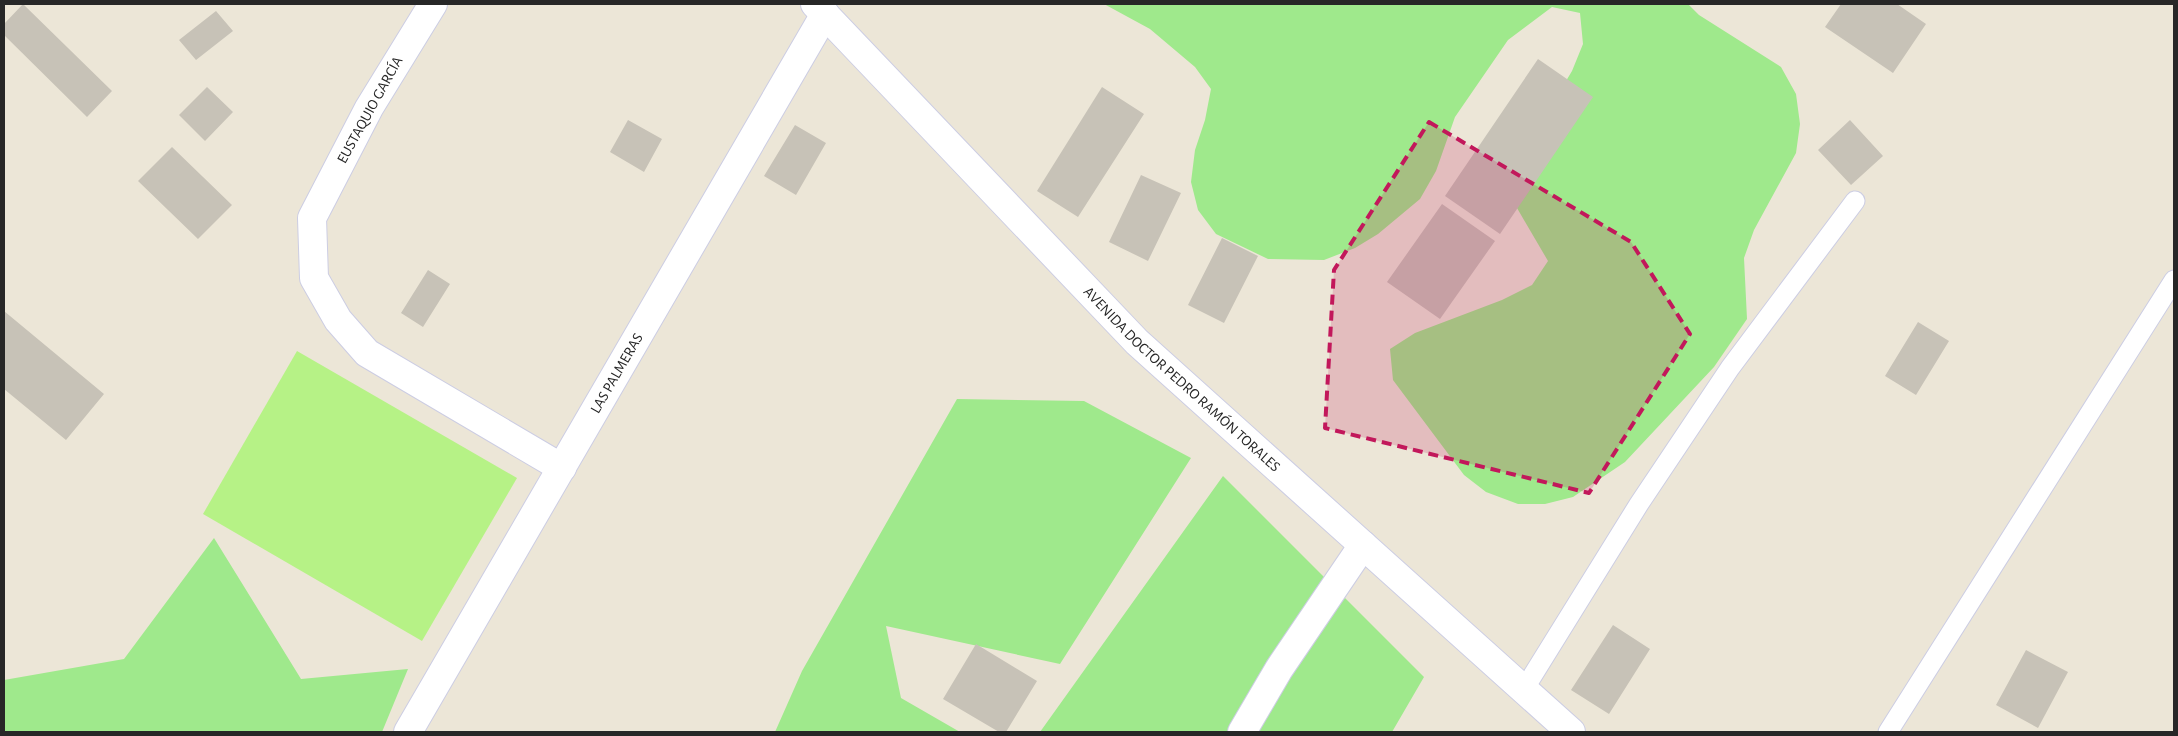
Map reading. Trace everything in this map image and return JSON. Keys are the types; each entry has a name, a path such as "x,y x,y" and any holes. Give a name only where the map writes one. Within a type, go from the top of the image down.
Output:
{"street":[{"name":"EUSTAQUIO GARCÍA","path":"433,4 369,108 312,218 314,278 338,320 367,353 562,468"},
{"name":"LAS PALMERAS","path":"408,732 562,468 820,9"},
{"name":"AVENIDA DOCTOR PEDRO RAMÓN TORALES","path":"820,9 1137,342 1571,732"},
{"path":"1242,732 1279,669 1363,546"}],"lane":[{"path":"1523,690 1639,504 1730,368 1855,201"},
{"path":"1888,732 2174,280"}],"highlighted area":[{"path":"1429,122 1631,242 1690,334 1589,493 1325,428 1334,270"}],"green space":[{"path":"1104,4 1688,4 1699,15 1781,67 1796,94 1800,124 1796,153 1754,230 1744,258 1747,319 1714,367 1625,462 1573,497 1545,504 1518,504 1486,492 1464,475 1393,380 1390,349 1415,333 1502,300 1532,285 1548,261 1517,208 1514,180 1524,151 1572,71 1583,44 1580,13 1552,7 1508,40 1455,117 1436,171 1420,199 1378,234 1355,248 1324,260 1268,259 1216,234 1198,210 1191,182 1195,150 1205,120 1211,89 1195,67 1150,29"},
{"path":"297,351 517,478 422,641 203,514"},
{"path":"957,399 1084,401 1191,458 1060,664 886,626 901,698 960,732 775,732 802,671"},
{"path":"1223,476 1424,677 1392,732 1040,732"},
{"path":"214,538 301,679 408,669 382,732 4,732 4,680 124,659"}],"building":[{"path":"23,4 112,91 87,117 4,35 4,24"},
{"path":"1841,4 1897,4 1926,24 1893,73 1825,27"},
{"path":"216,11 233,31 196,60 179,40"},
{"path":"1538,59 1593,97 1500,234 1445,196"},
{"path":"207,87 233,112 205,141 179,115"},
{"path":"1102,87 1144,114 1078,217 1037,191"},
{"path":"628,120 662,139 644,172 610,152"},
{"path":"1850,120 1883,156 1851,185 1818,150"},
{"path":"795,125 826,143 796,195 764,176"},
{"path":"172,147 232,205 198,239 138,181"},
{"path":"1141,175 1181,193 1148,261 1109,242"},
{"path":"1442,204 1495,241 1440,319 1387,282"},
{"path":"1222,238 1258,256 1224,323 1188,305"},
{"path":"428,270 450,284 423,327 401,313"},
{"path":"4,311 104,394 66,440 4,389"},
{"path":"1918,322 1949,341 1916,395 1885,376"},
{"path":"1613,625 1650,649 1609,714 1571,690"},
{"path":"976,644 1037,681 1006,732 999,732 943,699"},
{"path":"2026,650 2068,672 2038,728 1996,705"}]}
